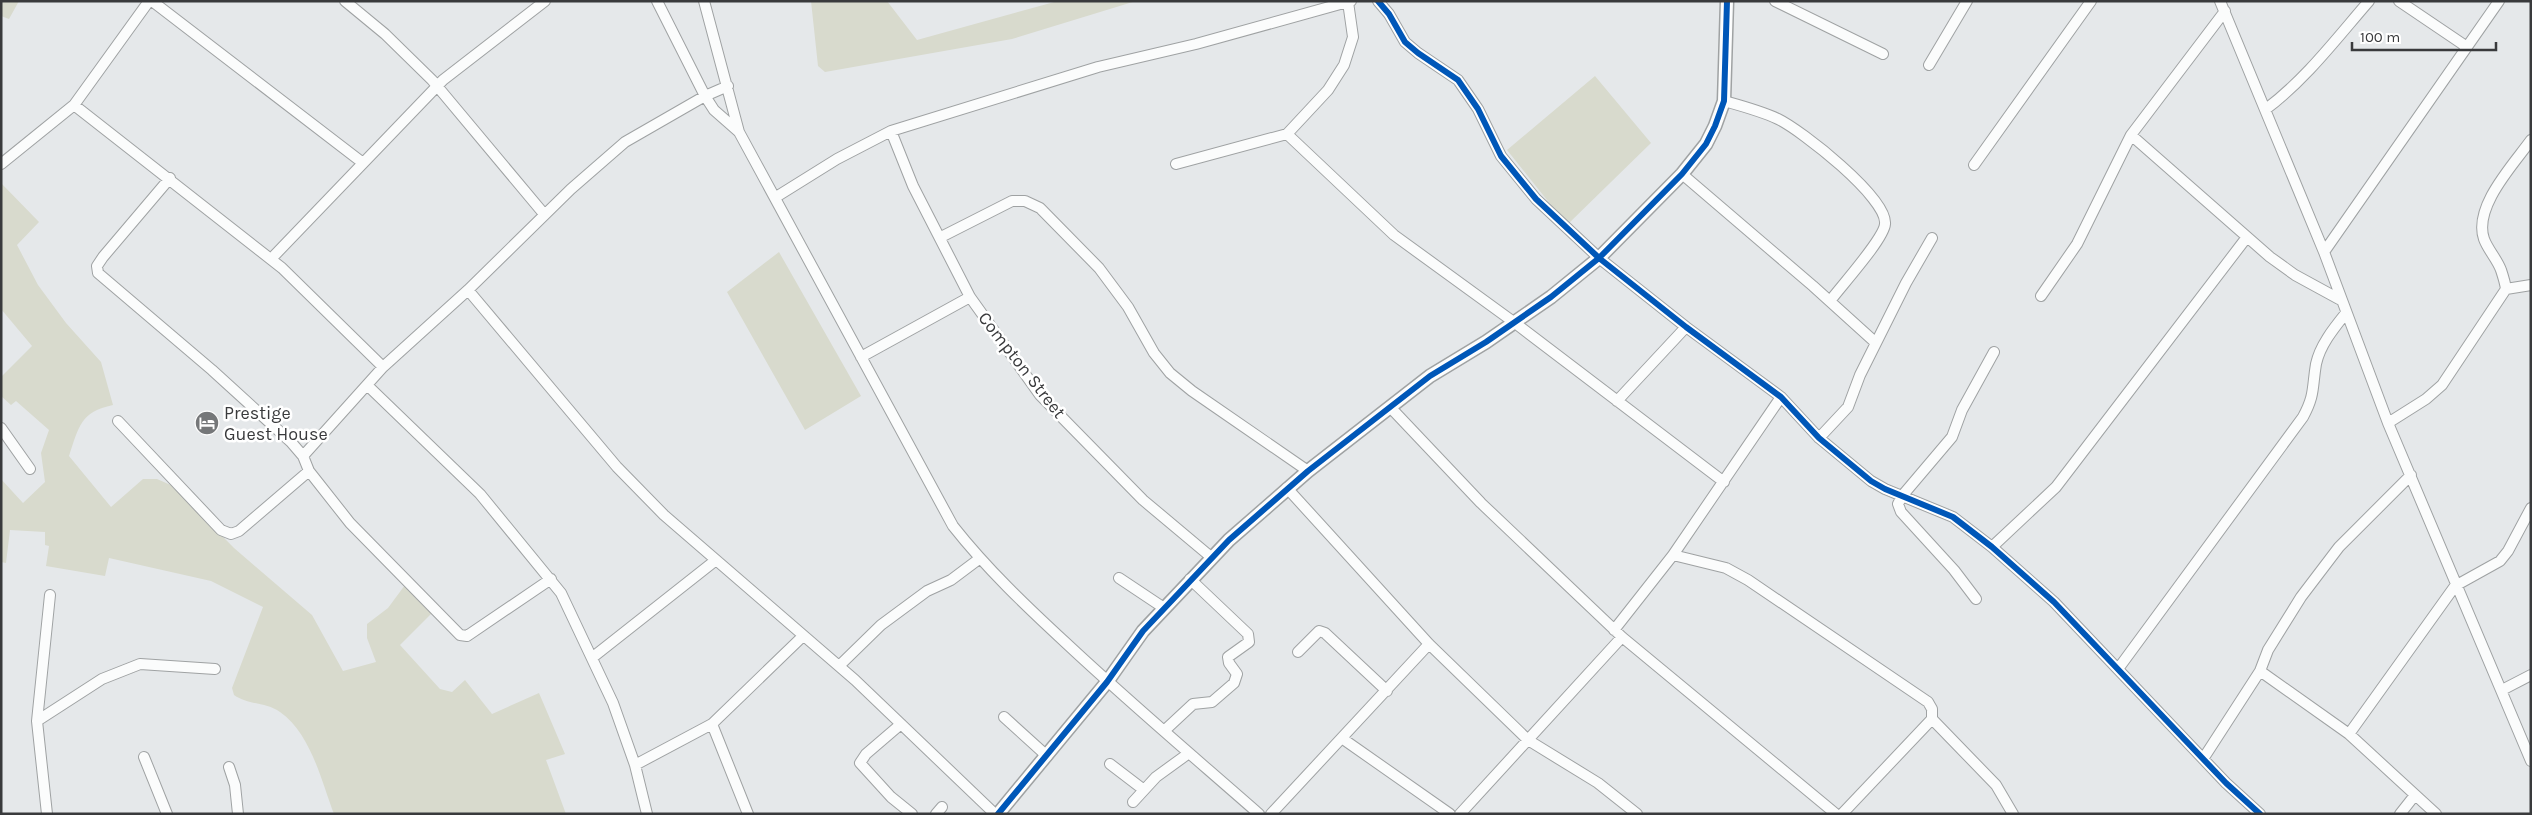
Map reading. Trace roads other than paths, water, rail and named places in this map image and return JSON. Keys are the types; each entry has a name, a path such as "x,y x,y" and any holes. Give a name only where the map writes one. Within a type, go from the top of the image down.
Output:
{"street":[{"path":"1,164 74,105 150,1 363,163"},
{"path":"345,1 385,34 437,86 544,214"},
{"path":"271,260 437,86 545,1"},
{"path":"657,1 705,96 714,110 739,132"},
{"path":"704,1 739,132 776,197 812,270 953,526 979,559 1107,682 1260,814"},
{"path":"1378,1 1389,14 1405,42 1418,54 1458,80 1478,109 1501,156 1536,199 1599,258 1686,327 1781,397 1819,438 1871,481 1953,517 1992,547 2054,602 2203,759 2260,814"},
{"path":"468,290 617,467 664,515 802,637 839,666 996,814 1047,756 1107,682 1143,631 1211,557 1287,488 1390,406 1430,376 1515,323 1599,258 1682,174 1706,144 1716,126 1724,101 1727,1"},
{"path":"1775,1 1883,54"},
{"path":"1929,65 1967,1"},
{"path":"1974,165 2091,1"},
{"path":"2266,109 2285,94 2311,68 2369,1"},
{"path":"2399,1 2467,47"},
{"path":"2324,252 2499,1"},
{"path":"776,197 837,159 891,131 1098,67 1196,44 1350,2 1353,37 1344,65 1328,90 1287,134 1176,164"},
{"path":"2223,6 2324,252 2339,298 2388,424 2411,475 2455,586 2502,690 2531,761"},
{"path":"2041,296 2077,244 2131,135 2223,6"},
{"path":"303,456 383,367 468,290 544,214 625,142 705,96 728,86"},
{"path":"1724,101 1780,120 1805,136 1858,183 1884,214 1885,224 1879,237 1830,301"},
{"path":"74,105 170,178 271,260 383,367"},
{"name":"Compton Street","path":"891,131 913,186 941,237 970,297 1040,395 1143,500 1211,557"},
{"path":"1287,134 1394,235 1515,323 1724,482"},
{"path":"2131,135 2247,237 2295,275 2339,298"},
{"path":"2388,424 2426,399 2442,385 2506,289 2501,270 2484,238 2482,226 2485,210 2492,195 2531,140"},
{"path":"1682,174 1830,301 1876,344"},
{"path":"170,178 103,257 97,266 98,273 212,370 291,442 303,456 309,471 350,523 460,635 468,636 551,579"},
{"path":"941,237 1012,201 1025,201 1040,208 1099,268 1128,307 1154,353 1170,373 1192,391 1308,471"},
{"path":"1992,547 2056,487 2247,237"},
{"path":"1819,438 1848,407 1860,375 1906,283 1932,238"},
{"path":"2506,289 2531,286"},
{"path":"861,357 970,297"},
{"path":"2118,669 2302,417 2312,401 2316,364 2323,346 2346,313"},
{"path":"1617,401 1686,327"},
{"path":"1976,599 1954,570 1901,512 1898,504 1902,496 1952,437 1962,410 1994,352"},
{"path":"367,385 476,489 551,579 576,620 613,703 635,765 647,814"},
{"path":"1460,814 1528,740 1618,634 1781,397"},
{"path":"1390,406 1481,503 1618,634 1836,814"},
{"path":"118,421 221,530 232,534 239,531 309,471"},
{"path":"1,428 30,469"},
{"path":"2203,759 2260,671 2268,650 2301,597 2339,547 2411,475"},
{"path":"1287,488 1430,644 1528,740 1598,782 1637,814"},
{"path":"2350,734 2455,586 2500,561 2508,551 2531,508"},
{"path":"1672,555 1726,568 1748,580 1922,696 1932,709 1932,719 1842,814"},
{"path":"839,666 881,625 927,591 951,580 979,559"},
{"path":"593,657 716,560"},
{"path":"1119,578 1164,608"},
{"path":"1164,731 1193,704 1212,702 1234,683 1236,674 1228,662 1228,657 1249,642 1248,634 1190,579"},
{"path":"47,814 38,721 50,596"},
{"path":"1298,652 1319,631 1325,633 1387,690"},
{"path":"635,765 712,724 802,637"},
{"path":"1271,814 1430,644"},
{"path":"38,721 102,680 140,664 215,669"},
{"path":"2260,671 2350,734 2436,814"},
{"path":"2502,690 2531,675"},
{"path":"1004,717 1047,756"},
{"path":"1932,719 1996,785 2013,814"},
{"path":"712,724 748,814"},
{"path":"901,724 866,754 860,763 892,798 912,814"},
{"path":"1343,739 1450,814"},
{"path":"1133,802 1144,790 1189,753"},
{"path":"144,758 167,814"},
{"path":"1110,764 1144,790"},
{"path":"229,767 235,785 238,814"},
{"path":"2400,814 2415,795"}],"place":[{"name":"Prestige Guest House","path":"207,423"}]}
